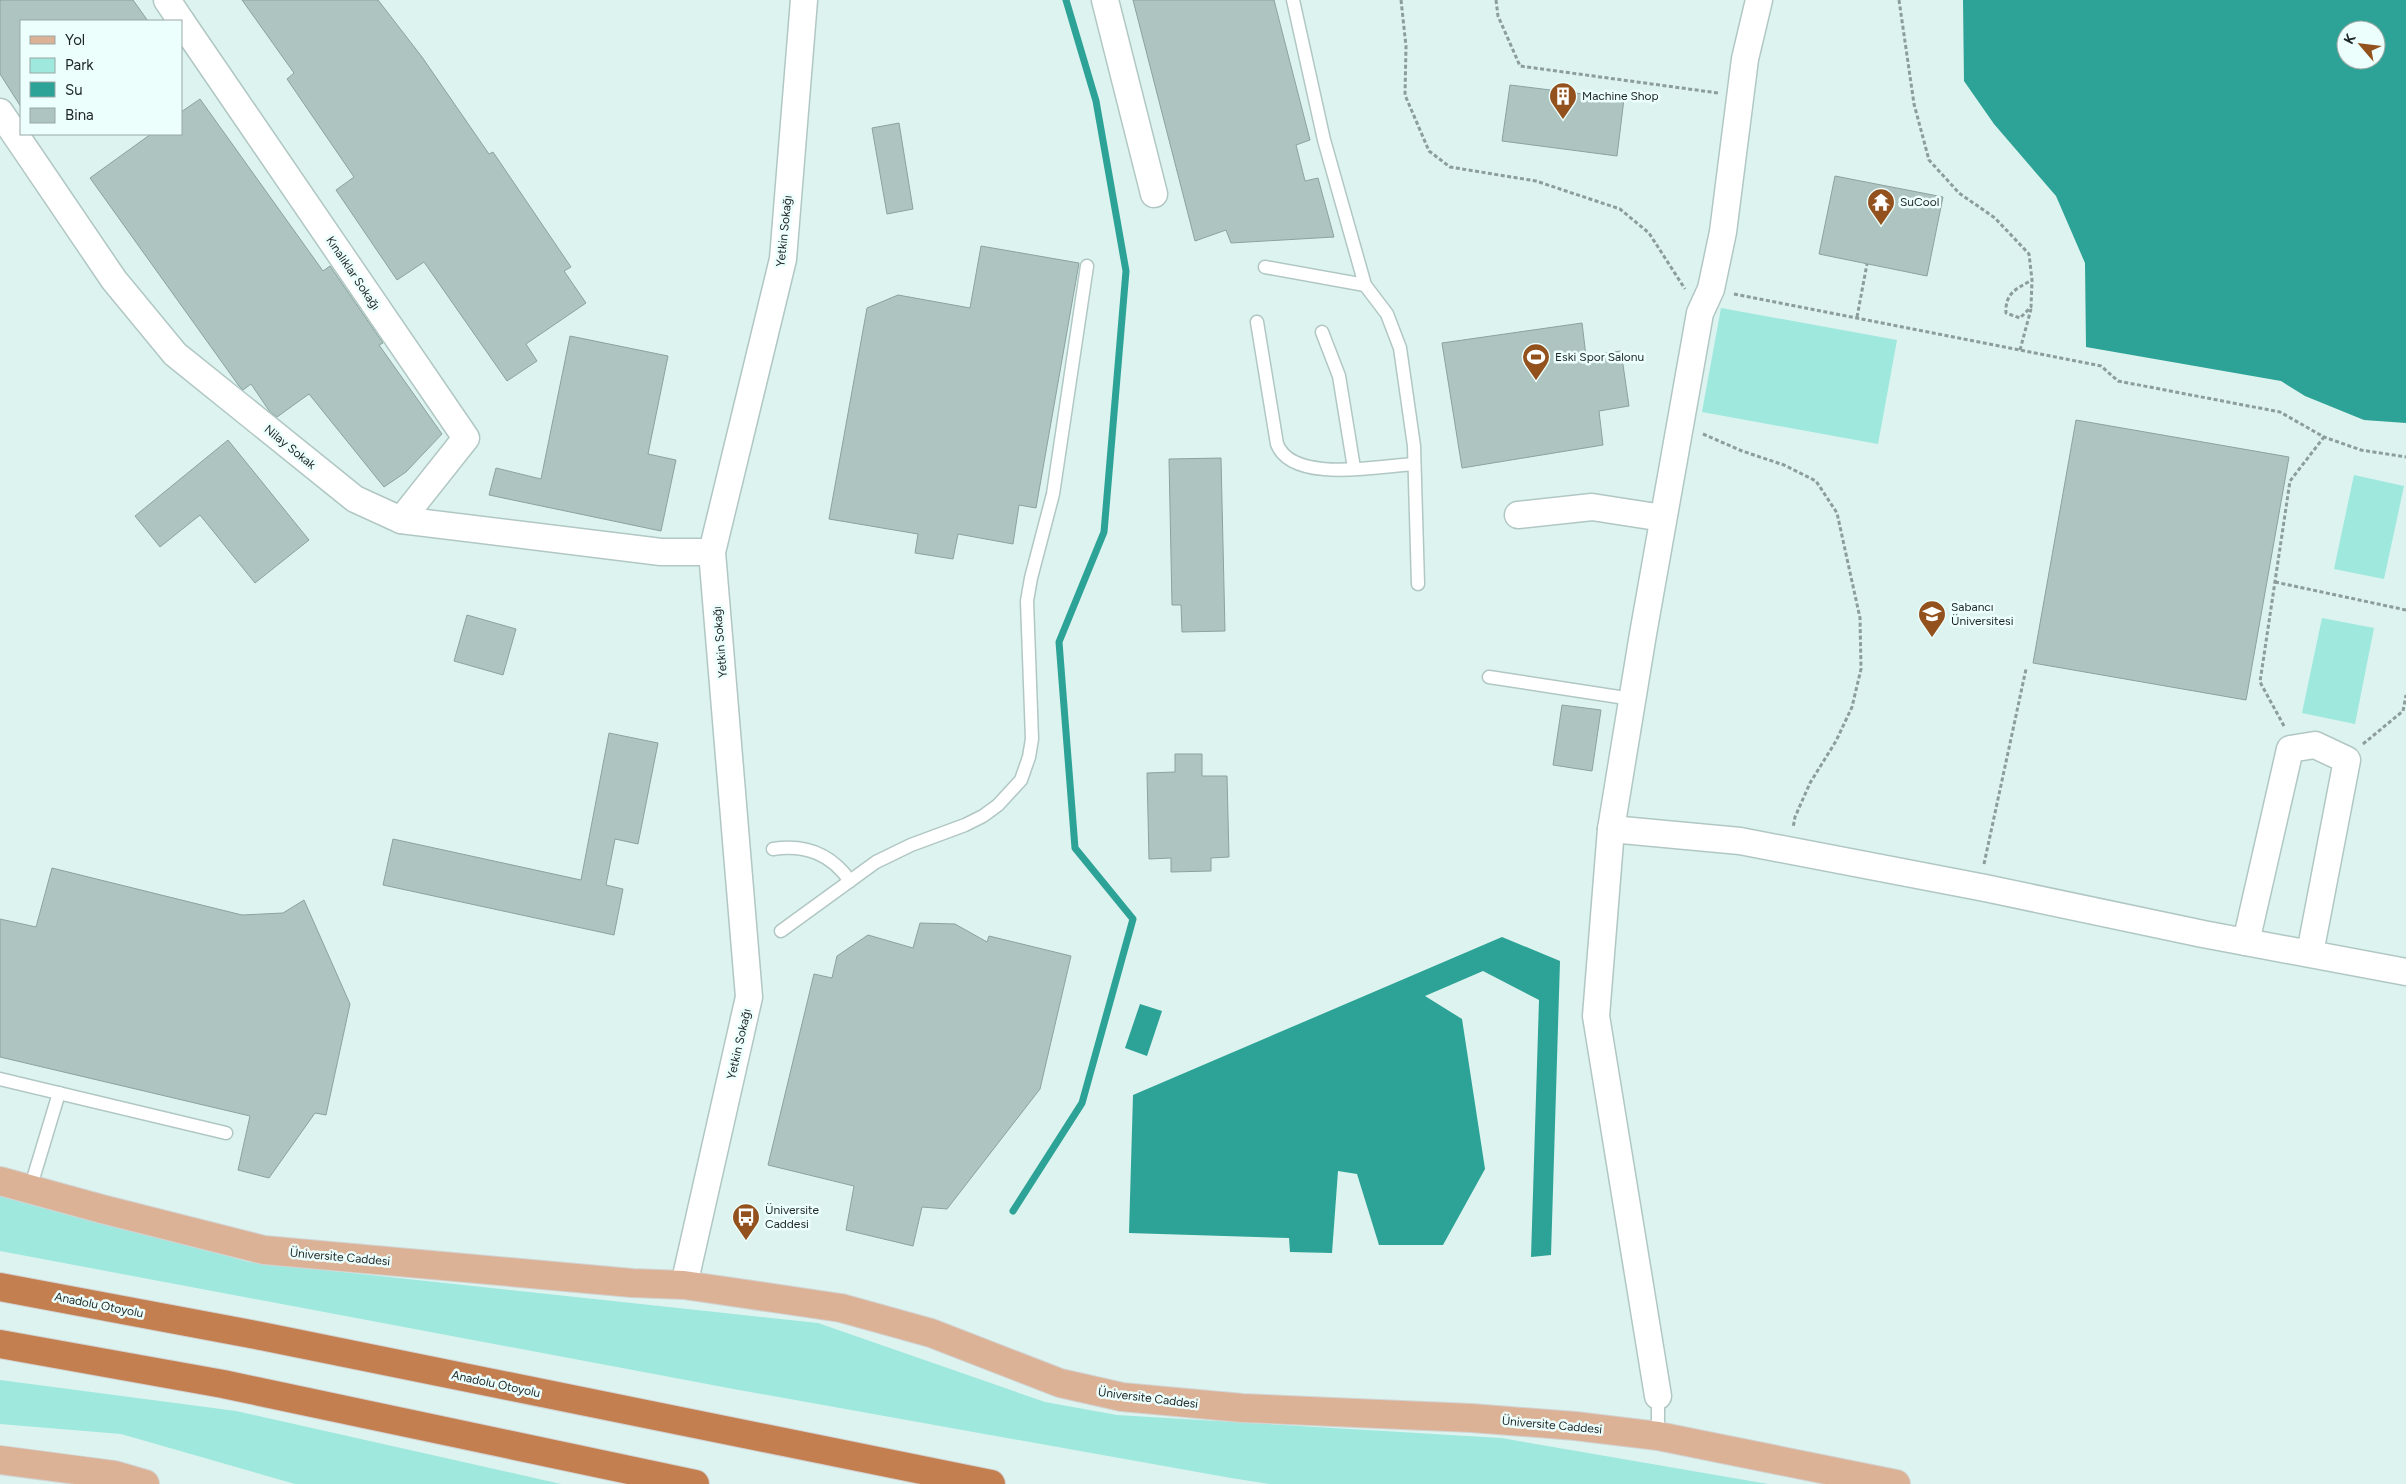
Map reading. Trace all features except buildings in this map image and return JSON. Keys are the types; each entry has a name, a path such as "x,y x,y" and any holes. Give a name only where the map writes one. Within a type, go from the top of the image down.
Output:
{"highway":[{"name":"Anadolu Otoyolu","path":"0,1286 261,1336 991,1484"},
{"path":"0,1344 223,1384 695,1484"}],"main road":[{"name":"Üniversite Caddesi","path":"0,1181 264,1250 632,1284 684,1285 841,1308 931,1333 1060,1383 1122,1397 1242,1408 1471,1418 1575,1426 1658,1436 1896,1484"},
{"path":"0,1460 114,1475 145,1484"}],"street":[{"name":"Kınalıklar Sokağı","path":"167,0 180,20"},
{"name":"Yetkin Sokağı","path":"684,1285 749,997 712,552 783,260 804,0"},
{"path":"1105,0 1154,194"},
{"path":"1658,1396 1596,1016 1611,829 1663,518 1700,313 1711,289 1723,232 1746,59 1759,0"},
{"name":"Kınalıklar Sokağı","path":"182,22 466,438 400,520"},
{"name":"Nilay Sokak","path":"0,112 114,280 175,354 355,499 400,520 661,552 712,552"},
{"path":"1518,515 1592,507 1663,518"},
{"path":"2246,942 2290,749 2315,745 2347,760 2310,953"},
{"path":"1611,829 1740,841 2406,972"}],"lane":[{"path":"1293,0 1324,140 1365,284 1387,314 1400,348 1409,401 1414,464 1418,584"},
{"path":"781,931 876,862 911,845 982,816 1010,793 1021,780 1026,768 1032,739 1027,601 1031,578 1053,494 1087,266"},
{"path":"1265,267 1365,284"},
{"path":"1257,322 1279,450 1290,461 1312,468 1354,468 1414,464"},
{"path":"1322,332 1339,376 1354,468"},
{"path":"1489,677 1632,699"},
{"path":"773,848 788,846 817,852 842,869 850,881"},
{"path":"0,1079 226,1133"},
{"path":"30,1190 59,1093"},
{"path":"1658,1396 1658,1436"}],"path":[{"path":"1401,0 1406,46 1405,96 1429,151 1450,167 1536,180 1620,209 1649,233 1700,313"},
{"path":"1496,0 1498,16 1520,66 1741,96"},
{"path":"1899,0 1914,104 1929,160 1959,193 1995,218 2029,254 2032,280 2031,307 2020,350"},
{"path":"1857,318 1867,264"},
{"path":"2031,307 2020,318 2006,313 2006,301 2011,294 2032,280"},
{"path":"1711,289 2101,366 2118,381 2280,412 2324,437 2361,450 2406,457"},
{"path":"1680,423 1742,451 1784,464 1816,482 1837,513 1860,618 1861,669 1848,715 1836,740 1810,783 1795,817 1789,851"},
{"path":"2286,731 2260,682 2290,482 2324,437"},
{"path":"2275,582 2406,610"},
{"path":"1979,887 2026,669"},
{"path":"2347,760 2356,750 2403,712 2406,694"}],"green space":[{"path":"1721,308 1897,340 1878,444 1702,412"},
{"path":"2354,475 2404,486 2384,579 2334,569"},
{"path":"2322,618 2374,628 2355,724 2302,713"},
{"path":"0,1194 249,1262 818,1323 1045,1402 1117,1415 1501,1438 1768,1484 1270,1484 1231,1478 739,1390 0,1251"},
{"path":"0,1380 236,1411 561,1484 295,1484 121,1434 0,1424"}],"water":[{"path":"1963,0 2406,0 2406,423 2364,420 2305,396 2281,381 2086,347 2085,263 2056,196 1994,124 1964,81"},
{"path":"1502,937 1560,961 1551,1255 1531,1257 1539,1000 1483,971 1425,996 1462,1019 1485,1169 1443,1245 1379,1245 1357,1174 1338,1171 1332,1253 1290,1252 1289,1238 1129,1233 1133,1095"},
{"path":"1140,1004 1162,1011 1147,1056 1125,1048"}],"waterway":[{"path":"1013,1211 1082,1103 1133,919 1075,848 1059,642 1104,532 1126,271 1096,101 1066,0"}],"place":[{"name":"Machine Shop","path":"1563,120"},
{"name":"SuCool","path":"1881,226"},
{"name":"Eski Spor Salonu","path":"1536,381"},
{"name":"Sabancı Üniversitesi","path":"1932,638"},
{"name":"Üniversite Caddesi","path":"746,1241"}]}
